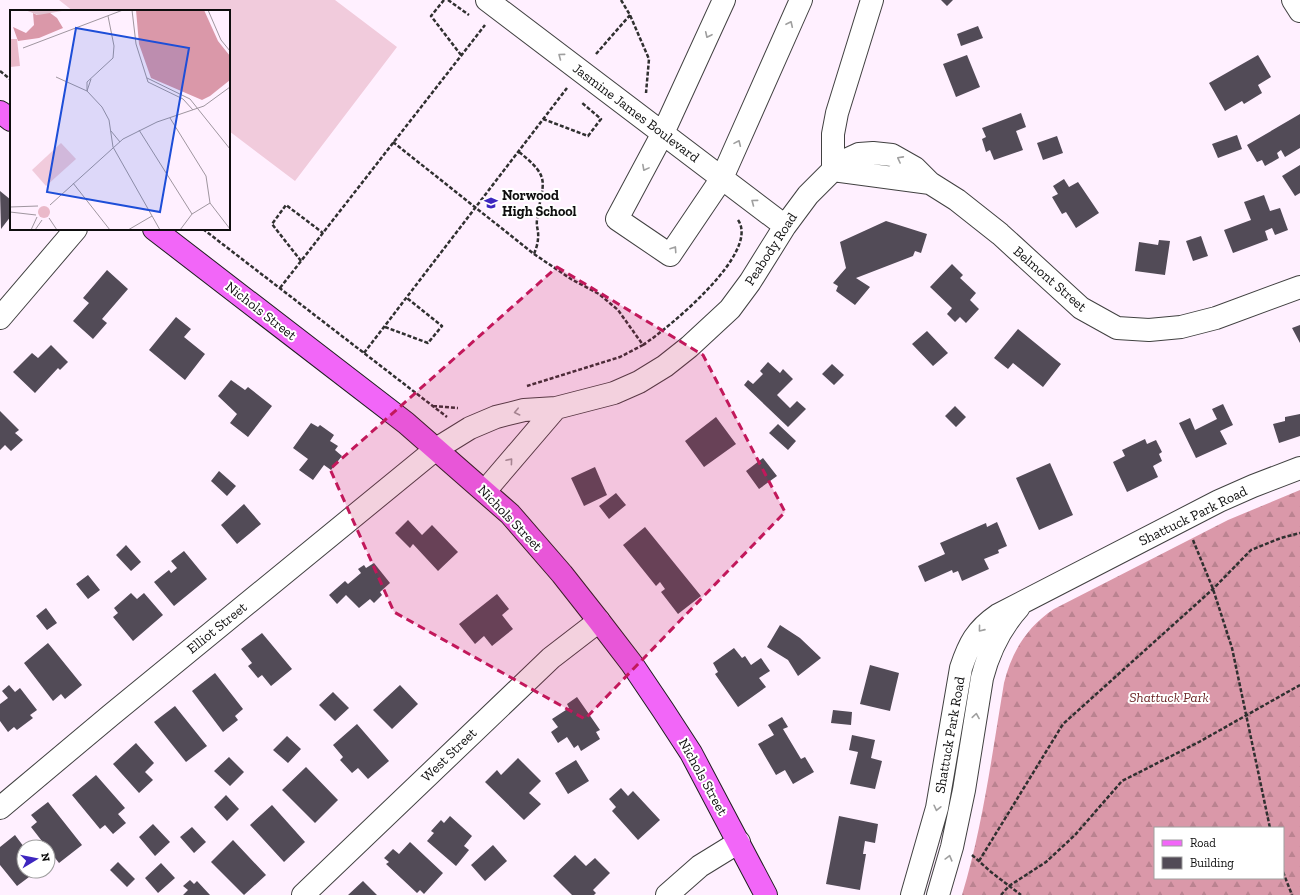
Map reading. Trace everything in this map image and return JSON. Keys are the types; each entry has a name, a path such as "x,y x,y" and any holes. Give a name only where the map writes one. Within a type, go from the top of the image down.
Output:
{"main road":[{"path":"0,112 10,119"},
{"name":"Nichols Street","path":"155,230 406,423 510,514 599,621 632,664 690,752 766,895"}],"street":[{"name":"Jasmine James Boulevard","path":"487,0 785,226"},
{"path":"724,0 663,133 617,220 670,255 722,178 801,0"},
{"path":"833,170 833,134 836,113 872,0"},
{"path":"1293,0 1300,11"},
{"name":"Belmont Street","path":"833,170 930,183 957,200 1000,234 1081,308 1117,328 1150,330 1181,327 1216,318 1300,287"},
{"name":"Peabody Road","path":"436,449 465,431 496,417 524,410 556,408 614,393 639,382 664,366 689,347 730,309 750,282 785,226 808,195 833,170"},
{"path":"0,318 75,230"},
{"path":"485,491 556,408"},
{"name":"Elliot Street","path":"0,808 111,715 436,449"},
{"name":"Shattuck Park Road","path":"912,895 937,808 961,668 967,650 984,624 998,614 1184,519 1253,486 1300,468"},
{"name":"Shattuck Park Road","path":"938,895 958,820 982,678 987,659 1005,625 1025,600"},
{"name":"West Street","path":"303,895 551,658 599,621"},
{"path":"949,745 971,748"},
{"path":"667,895 700,866 739,842"}],"path":[{"path":"444,0 431,16 461,55"},
{"path":"448,0 472,17"},
{"path":"621,0 630,15 649,59 644,119"},
{"path":"478,22 484,26"},
{"path":"280,288 480,30"},
{"path":"0,71 10,79"},
{"path":"566,90 572,95"},
{"path":"364,353 562,95"},
{"path":"543,119 588,136 601,119 578,99"},
{"path":"393,142 534,254 571,279 599,294 618,310 643,345"},
{"path":"519,152 534,164 542,176 544,190 537,221 538,239 534,254"},
{"path":"526,386 620,357 643,345 664,331 699,300 729,262 741,242 742,226 734,215 748,198"},
{"path":"301,261 272,224 286,205 323,233"},
{"path":"205,230 465,431"},
{"path":"385,327 428,343 442,326 407,298"},
{"path":"433,406 460,408"},
{"path":"1184,519 1213,589 1232,648 1270,827"},
{"path":"979,861 1063,724 1213,589 1251,550 1281,538 1300,533"},
{"path":"1001,895 1009,886 1046,862 1075,835 1122,781 1192,745 1300,685"},
{"path":"970,854 1021,895"},
{"path":"1284,875 1292,895"}],"highlighted area":[{"path":"557,267 703,355 785,512 585,719 394,612 330,469"}],"green space":[{"name":"Shattuck Park","path":"1300,490 1300,895 962,895 976,843 1007,671 1016,650 1028,632 1044,616 1054,609 1228,520"}],"shaded area":[{"path":"59,0 335,0 397,47 295,181 230,132 230,10 72,10"}],"building":[{"path":"941,0 953,0 947,6"},
{"path":"978,26 983,38 961,46 957,34"},
{"path":"967,55 980,87 956,97 943,64"},
{"path":"1258,55 1271,77 1258,85 1262,93 1244,104 1242,101 1225,111 1209,83"},
{"path":"1021,113 1026,127 1016,131 1023,150 994,160 990,150 986,152 982,139 986,137 982,128"},
{"path":"1300,114 1300,148 1285,157 1281,150 1277,153 1279,158 1265,166 1262,160 1257,162 1247,145"},
{"path":"1237,135 1242,149 1218,158 1212,144"},
{"path":"1057,136 1063,153 1043,160 1037,143"},
{"path":"1300,165 1300,193 1295,196 1282,176"},
{"path":"1064,179 1069,187 1078,182 1099,213 1076,228 1066,212 1062,214 1052,197 1058,194 1053,186"},
{"path":"0,191 10,199 10,217 1,229"},
{"path":"1264,195 1270,211 1280,208 1288,230 1275,235 1272,228 1265,231 1268,240 1233,253 1224,230 1251,220 1244,202"},
{"path":"886,221 927,234 921,253 915,251 913,256 856,278 870,287 855,305 836,291 838,286 833,283 846,268 840,242"},
{"path":"1201,236 1208,256 1193,261 1186,241"},
{"path":"1159,240 1170,241 1165,275 1135,271 1139,242 1158,245"},
{"path":"952,264 963,275 960,278 976,293 970,300 979,309 966,323 960,317 955,322 947,314 952,308 930,287"},
{"path":"107,270 128,289 102,319 107,323 93,339 73,321 89,303 83,298"},
{"path":"176,317 191,329 184,337 205,354 185,380 149,350"},
{"path":"1300,325 1300,343 1292,328"},
{"path":"1018,329 1061,364 1043,387 1013,363 1008,369 994,358"},
{"path":"927,331 948,353 933,366 912,344"},
{"path":"51,345 68,362 60,370 58,368 35,393 13,372 32,353 38,358"},
{"path":"768,362 780,373 783,369 793,379 777,395 790,408 797,401 806,409 788,427 744,385 748,380 753,384 763,374 760,371"},
{"path":"832,364 844,375 834,385 822,374"},
{"path":"231,380 245,390 248,387 272,406 248,437 230,423 237,414 218,396"},
{"path":"1223,404 1233,425 1220,431 1227,444 1196,458 1179,423 1190,418 1195,430 1217,419 1212,409"},
{"path":"955,406 966,417 956,427 945,416"},
{"path":"0,411 19,430 15,433 23,440 11,451 5,445 0,450"},
{"path":"1300,414 1300,436 1279,443 1273,424 1285,421 1285,417"},
{"path":"716,417 736,444 704,467 685,441"},
{"path":"311,423 318,427 320,425 334,435 330,441 338,446 335,450 342,456 331,470 324,465 313,480 299,470 308,459 293,448"},
{"path":"778,424 796,441 788,450 769,433"},
{"path":"1145,439 1147,444 1156,440 1162,452 1159,454 1162,461 1153,466 1158,477 1127,492 1113,462 1125,456 1122,450"},
{"path":"763,458 777,476 759,489 746,471"},
{"path":"1050,463 1073,515 1039,530 1016,478"},
{"path":"595,467 607,495 584,506 571,478"},
{"path":"219,471 236,486 227,496 211,481"},
{"path":"616,493 626,505 609,519 599,506"},
{"path":"244,504 261,524 237,544 221,525"},
{"path":"408,520 422,535 432,525 458,552 438,571 413,544 410,548 395,533"},
{"path":"997,522 1007,546 998,550 999,553 984,559 989,569 962,581 958,571 953,573 952,570 925,582 918,566 945,554 940,543 986,523 987,527"},
{"path":"645,527 701,596 678,614 661,592 665,589 660,582 656,586 623,545"},
{"path":"126,545 141,562 131,571 116,555"},
{"path":"184,551 207,579 174,606 154,582 169,570 171,573 177,568 171,561"},
{"path":"374,563 390,583 380,592 382,595 374,603 370,599 359,608 346,595 337,604 329,595 345,581 348,584 361,573 358,569 364,565 366,568"},
{"path":"88,575 100,590 88,599 76,584"},
{"path":"131,593 137,599 144,593 163,615 133,641 113,617 118,613 114,608"},
{"path":"497,594 509,609 502,615 513,629 492,646 484,636 475,644 459,624"},
{"path":"46,608 57,623 47,630 36,616"},
{"path":"780,625 800,638 821,658 798,676 788,660 767,647"},
{"path":"262,633 292,669 271,686 262,675 258,678 248,666 252,663 241,649"},
{"path":"48,643 82,685 65,699 61,694 53,701 24,663"},
{"path":"734,648 742,658 745,656 751,665 761,658 770,671 759,678 766,687 738,707 715,674 718,672 713,663"},
{"path":"870,665 899,673 890,711 860,704"},
{"path":"215,673 243,709 235,716 238,720 223,732 192,691"},
{"path":"9,685 15,692 20,688 37,710 30,715 33,718 17,730 14,727 8,732 0,721 0,704 8,698 2,691"},
{"path":"400,685 418,704 392,729 373,710"},
{"path":"333,692 349,708 335,721 319,705"},
{"path":"577,697 600,730 596,732 600,739 581,751 578,745 574,748 567,737 558,743 551,732 558,727 552,719 569,708 567,704"},
{"path":"175,706 207,746 186,762 154,722"},
{"path":"833,710 852,712 851,725 831,723"},
{"path":"782,717 788,727 783,729 801,759 805,757 814,772 793,784 785,770 776,775 758,744 774,735 768,725"},
{"path":"357,724 389,761 368,779 358,768 352,773 340,760 343,757 333,745"},
{"path":"852,735 875,740 871,758 882,761 875,789 850,784 858,752 849,750"},
{"path":"287,736 301,749 288,763 273,750"},
{"path":"136,743 154,763 145,772 153,780 139,793 113,764"},
{"path":"229,757 244,772 230,786 214,771"},
{"path":"518,758 541,781 529,793 541,804 524,820 485,782 497,770 501,775"},
{"path":"576,760 589,781 568,794 555,773"},
{"path":"306,767 338,800 315,823 282,790"},
{"path":"96,775 125,808 118,814 126,823 113,834 105,825 100,829 72,795"},
{"path":"621,788 628,796 633,791 660,820 638,840 612,811 616,807 609,799"},
{"path":"226,795 239,809 227,821 214,807"},
{"path":"48,802 82,845 59,863 56,859 56,839 40,839 31,827 37,822 31,815"},
{"path":"272,805 305,842 284,862 250,825"},
{"path":"450,816 472,836 464,846 469,850 456,866 427,841 434,833 431,831 441,820 444,823"},
{"path":"839,816 878,824 875,843 865,841 863,854 866,854 860,890 826,884"},
{"path":"153,824 170,842 155,856 139,837"},
{"path":"192,827 206,842 194,853 180,837"},
{"path":"15,835 18,839 16,839 16,879 26,879 17,886 0,865 0,847"},
{"path":"233,840 266,875 244,895 211,862"},
{"path":"410,842 443,873 424,894 420,890 417,893 386,864 389,862 384,858 393,849 399,854"},
{"path":"493,845 507,861 485,881 471,865"},
{"path":"575,855 586,866 595,858 610,873 593,890 596,893 594,895 572,895 553,876"},
{"path":"118,862 135,879 127,887 110,870"},
{"path":"161,863 175,878 158,893 145,878"},
{"path":"190,880 194,884 197,881 210,895 183,895 188,890 183,886"},
{"path":"363,881 377,895 348,895"}],"place":[{"name":"Norwood High School","path":"491,203"}]}
